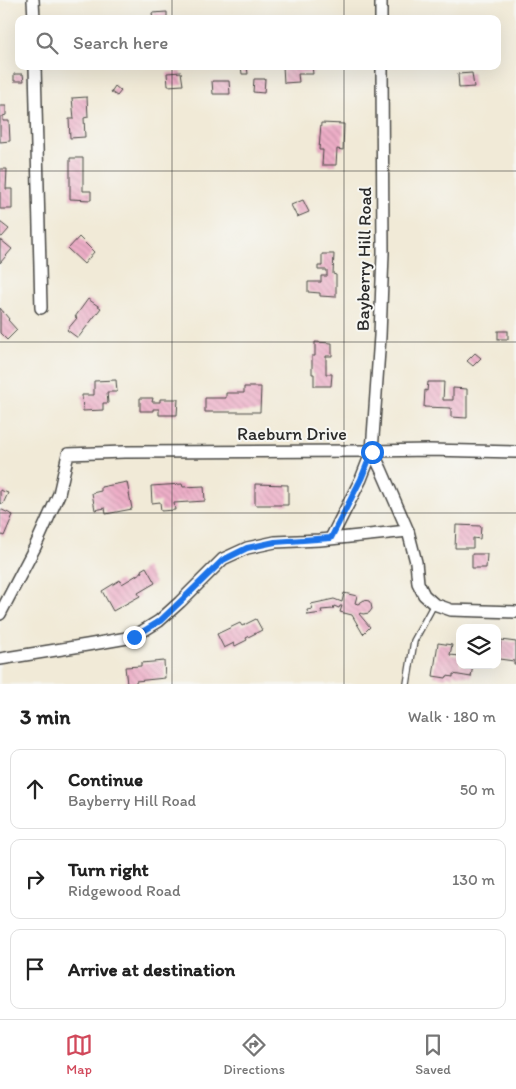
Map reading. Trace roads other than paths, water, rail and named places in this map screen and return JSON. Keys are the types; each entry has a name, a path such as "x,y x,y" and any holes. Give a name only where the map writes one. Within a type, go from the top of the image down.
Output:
{"street":[{"path":"33,0 34,15"},
{"path":"381,0 381,15"},
{"path":"35,70 41,308"},
{"name":"Bayberry Hill Road","path":"331,538 361,479 372,452 383,253 382,70"},
{"name":"Raeburn Drive","path":"0,614 35,547 59,494 68,454 429,450 516,452"},
{"path":"372,452 408,531 416,562 418,583 424,595 434,604 451,610 516,612"},
{"path":"0,659 134,637 160,621 223,560 247,548 275,542 408,531"}],"lane":[{"path":"408,684 414,640 434,604"}]}
